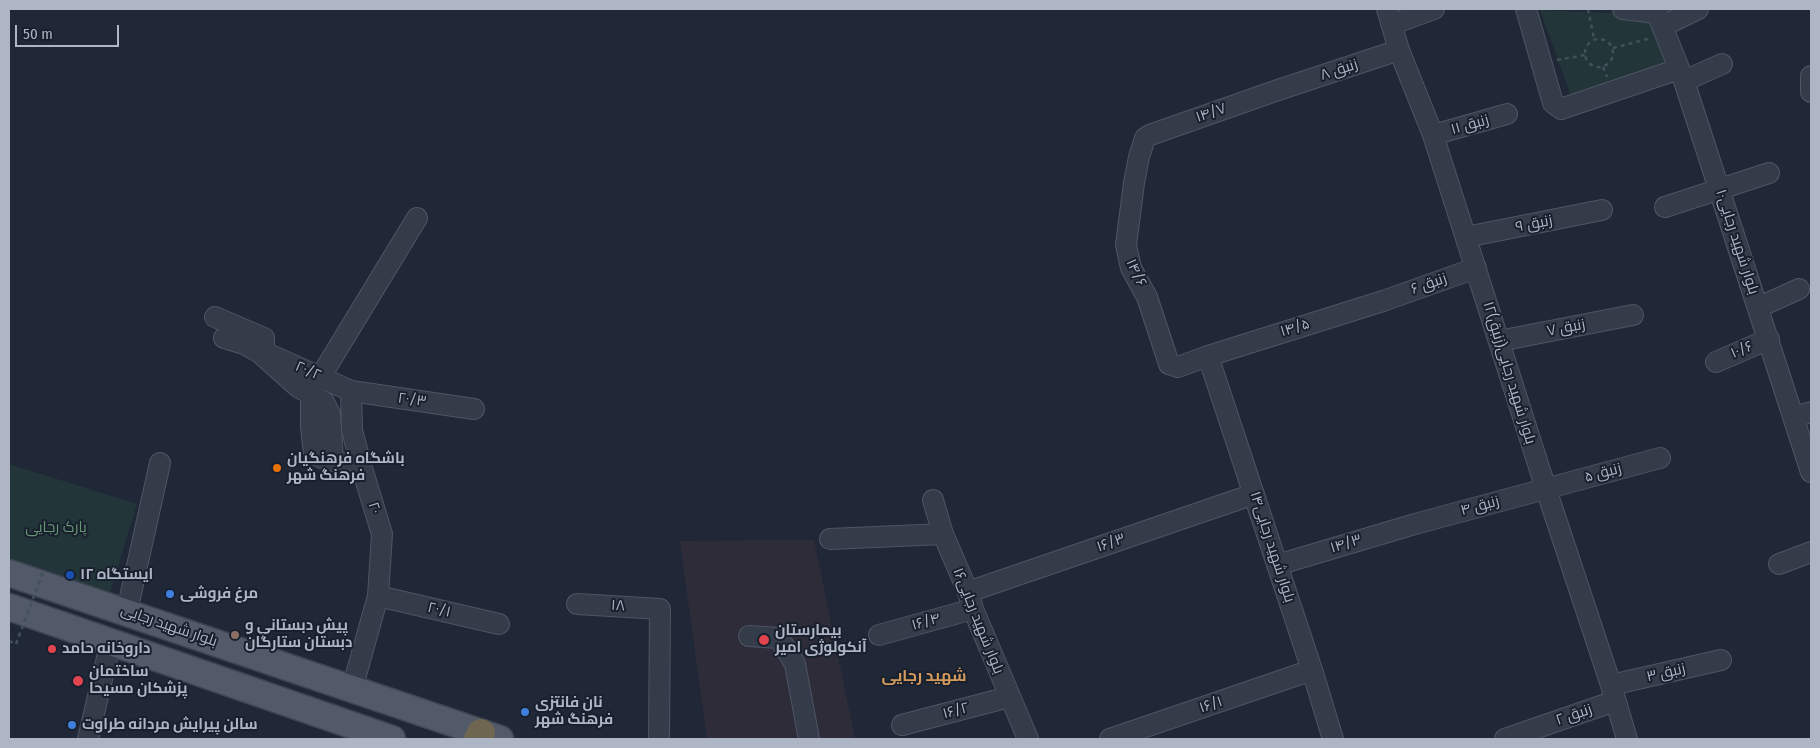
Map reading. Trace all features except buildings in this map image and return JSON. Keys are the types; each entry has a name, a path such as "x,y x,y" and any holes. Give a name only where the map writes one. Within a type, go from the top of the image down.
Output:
{"main road":[{"name":"بلوار شهید رجایی","path":"9,573 486,737"},
{"path":"9,607 392,739"}],"street":[{"path":"1390,16 1434,9"},
{"path":"1526,9 1553,103 1561,109 1722,64"},
{"path":"1623,9 1662,20 1698,9"},
{"name":"۱۲بلوار شهید رجایی(زنبق)","path":"1390,16 1400,50 1433,135 1628,739"},
{"name":"بلوار شهید رجایی۱۰","path":"1662,20 1720,188 1769,339 1803,415 1811,472"},
{"name":"زنبق ۸","path":"1278,90 1400,50"},
{"path":"1811,76 1811,92"},
{"name":"۱۴/۷","path":"1145,138 1150,134 1278,90"},
{"name":"زنبق ۱۱","path":"1433,135 1507,114"},
{"name":"۱۴/۶","path":"1145,138 1134,183 1126,245 1127,256 1131,268 1148,297 1169,364 1178,367 1208,356"},
{"path":"1665,207 1769,173"},
{"name":"زنبق ۹","path":"1466,237 1602,210"},
{"path":"321,376 417,218"},
{"name":"زنبق ۶","path":"1383,301 1476,268"},
{"path":"1759,307 1799,289"},
{"name":"۱۴/۵","path":"1208,356 1383,301"},
{"name":"زنبق ۷","path":"1499,341 1633,315"},
{"name":"۲۰/۲","path":"215,317 264,338 264,352 351,391"},
{"path":"224,338 244,344 260,353 298,387 324,402 327,406 331,429 333,461 361,465"},
{"name":"۱۰/۶","path":"1716,362 1769,339"},
{"name":"بلوار شهید رجایی۱۴","path":"1208,356 1333,739"},
{"name":"۲۰/۳","path":"351,391 474,410"},
{"name":"۲۰","path":"351,391 352,430 382,534 378,596 352,690"},
{"name":"زنبق ۵","path":"1546,489 1660,458"},
{"path":"127,612 160,463"},
{"name":"زنبق ۴","path":"1415,524 1546,489"},
{"name":"۱۶/۳","path":"970,601 1254,494"},
{"name":"بلوار شهید رجایی۱۶","path":"933,500 943,534 1028,739"},
{"name":"۱۴/۳","path":"1277,565 1415,524"},
{"path":"830,539 943,534"},
{"path":"1779,564 1811,552"},
{"name":"۲۰/۱","path":"378,596 499,624"},
{"name":"۱۶/۴","path":"880,635 970,601"},
{"name":"۱۸","path":"577,604 660,609 659,739"},
{"path":"749,636 779,638 795,664 809,739"},
{"path":"88,739 111,641"},
{"name":"زنبق ۳","path":"1613,693 1721,660"},
{"name":"۱۶/۱","path":"1110,739 1312,670"},
{"name":"زنبق ۲","path":"1505,739 1613,693"},
{"name":"۱۶/۲","path":"902,725 1009,697"}],"path":[{"path":"1588,9 1594,39"},
{"path":"1613,48 1662,20"},
{"path":"1598,38 1607,40 1613,48 1613,58 1608,65 1603,67 1590,64 1585,55 1587,46 1594,39 1598,38"},
{"path":"1541,63 1585,55"},
{"path":"9,641 16,644 42,572"}],"shaded area":[{"name":"بیمارستان آنکولوژی امیر","path":"814,540 855,739 707,739 680,541"}],"green space":[{"path":"1540,10 1652,15 1667,63 1571,96"},
{"name":"پارک رجایی","path":"9,464 137,504 110,593 9,561"}],"place":[{"name":"باشگاه فرهنگیان فرهنگ شهر","path":"277,468"},
{"name":"ایستگاه ۱۲","path":"70,575"},
{"name":"مرغ فروشی","path":"170,594"},
{"name":"پیش دبستانی و دبستان ستارگان","path":"235,635"},
{"name":"بیمارستان آنکولوژی امیر","path":"764,640"},
{"name":"داروخانه حامد","path":"52,649"},
{"name":"ساختمان پزشکان مسیحا","path":"78,681"},
{"name":"نان فانتزی فرهنگ شهر","path":"525,712"},
{"name":"سالن پیرایش مردانه طراوت","path":"72,725"}],"district":[{"name":"شهید رجایی","path":"924,677"}]}
